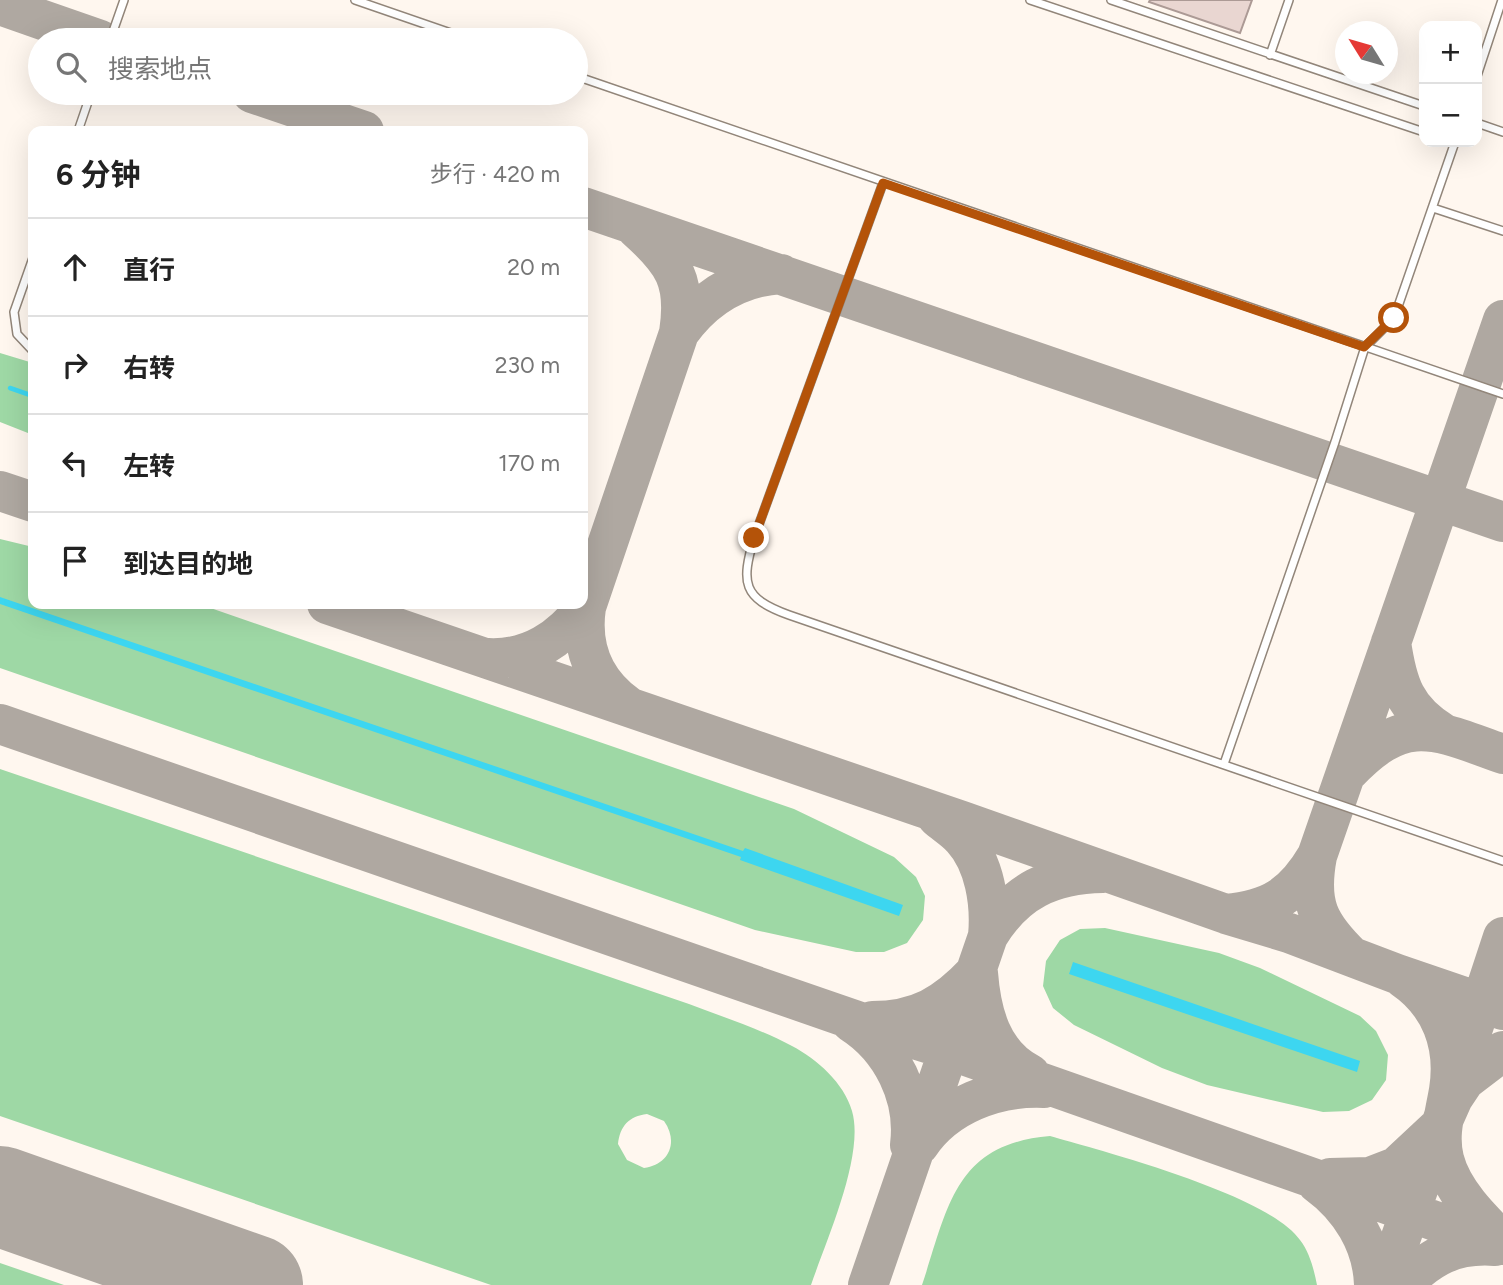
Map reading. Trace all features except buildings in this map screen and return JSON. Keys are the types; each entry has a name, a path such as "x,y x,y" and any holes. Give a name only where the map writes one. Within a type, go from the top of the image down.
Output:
{"lane":[{"path":"114,28 124,0"},
{"path":"355,0 436,28"},
{"path":"1030,0 1419,130"},
{"path":"1111,0 1419,104"},
{"path":"1270,55 1289,0"},
{"path":"1482,61 1502,0"},
{"path":"588,80 1503,394"},
{"path":"80,126 88,105"},
{"path":"1482,125 1503,132"},
{"path":"1224,764 1335,442 1364,347 1394,318 1453,147"},
{"path":"883,183 754,538 746,566 746,580 752,593 764,604 789,615 1503,861"},
{"path":"1433,208 1503,232"},
{"path":"28,272 14,312 17,334 28,346"}],"green space":[{"path":"0,353 28,361 28,433 0,422"},
{"path":"0,539 28,546 28,609 214,609 794,809 894,857 916,877 925,896 923,920 907,943 884,952 856,952 755,930 0,668"},
{"path":"0,769 741,1023 792,1046 820,1065 843,1091 852,1111 855,1129 849,1174 811,1285 491,1285 0,1116","holes":["647,1114 664,1121 671,1137 669,1151 665,1157 653,1166 644,1168 627,1160 618,1144 626,1123"]},
{"path":"1105,928 1219,953 1260,968 1360,1016 1376,1031 1388,1055 1386,1080 1372,1100 1349,1111 1323,1112 1207,1085 1162,1068 1074,1025 1053,1008 1043,986 1046,961 1060,940 1080,929"},
{"path":"1050,1136 1184,1177 1256,1207 1283,1223 1300,1240 1309,1256 1317,1285 922,1285 949,1206 974,1166 993,1152 1018,1142"},
{"path":"0,1263 64,1285 0,1285"}],"water":[{"path":"0,597 28,607 28,609 35,609 743,851 745,848 903,905 899,916 740,860 741,857 0,604"},
{"path":"1073,962 1360,1061 1357,1072 1069,974"}],"waterway":[{"path":"10,388 28,394"}],"taxiway":[{"path":"0,5 66,28"},
{"path":"287,105 349,126"},
{"path":"588,209 1503,522"},
{"path":"588,601 679,333 681,299 675,274 660,251 636,228"},
{"path":"679,333 699,309 723,292 750,280 781,274"},
{"path":"1352,957 1331,934 1318,912 1314,887 1317,856 1503,320"},
{"path":"0,491 28,500"},
{"path":"342,609 1226,914 1289,933 1503,1010"},
{"path":"488,658 518,655 543,645 566,629 584,609"},
{"path":"586,609 585,636 592,663 606,686 628,706"},
{"path":"1391,642 1396,671 1405,695 1420,715 1443,733"},
{"path":"0,724 860,1022 949,1050 1503,1245"},
{"path":"1347,773 1386,741 1420,731 1457,738 1503,754"},
{"path":"937,817 962,838 976,859 985,884 988,936"},
{"path":"1226,914 1256,909 1280,898 1299,881 1317,856"},
{"path":"868,1285 988,936 1010,907 1036,888 1067,877 1103,873"},
{"path":"1384,1285 1441,1125 1503,937"},
{"path":"872,1021 903,1018 930,1009 953,994 976,972"},
{"path":"978,973 990,1031 1006,1055 1030,1074"},
{"path":"1403,978 1427,1000 1436,1013 1448,1042 1451,1073 1442,1141 1448,1171 1468,1204 1503,1241"},
{"path":"851,1022 878,1045 898,1075 909,1109 910,1145"},
{"path":"1330,1178 1370,1177 1396,1167 1441,1125 1453,1098 1465,1080 1503,1051"},
{"path":"919,1145 943,1119 974,1101 1008,1090 1044,1088"},
{"path":"1317,1183 1340,1203 1358,1228 1369,1255 1374,1285"},
{"path":"1402,1285 1444,1254 1467,1247 1495,1246"}],"runway":[{"path":"0,1196 253,1285"}],"route":[{"path":"754,538 883,183 1364,347 1394,318"}]}
